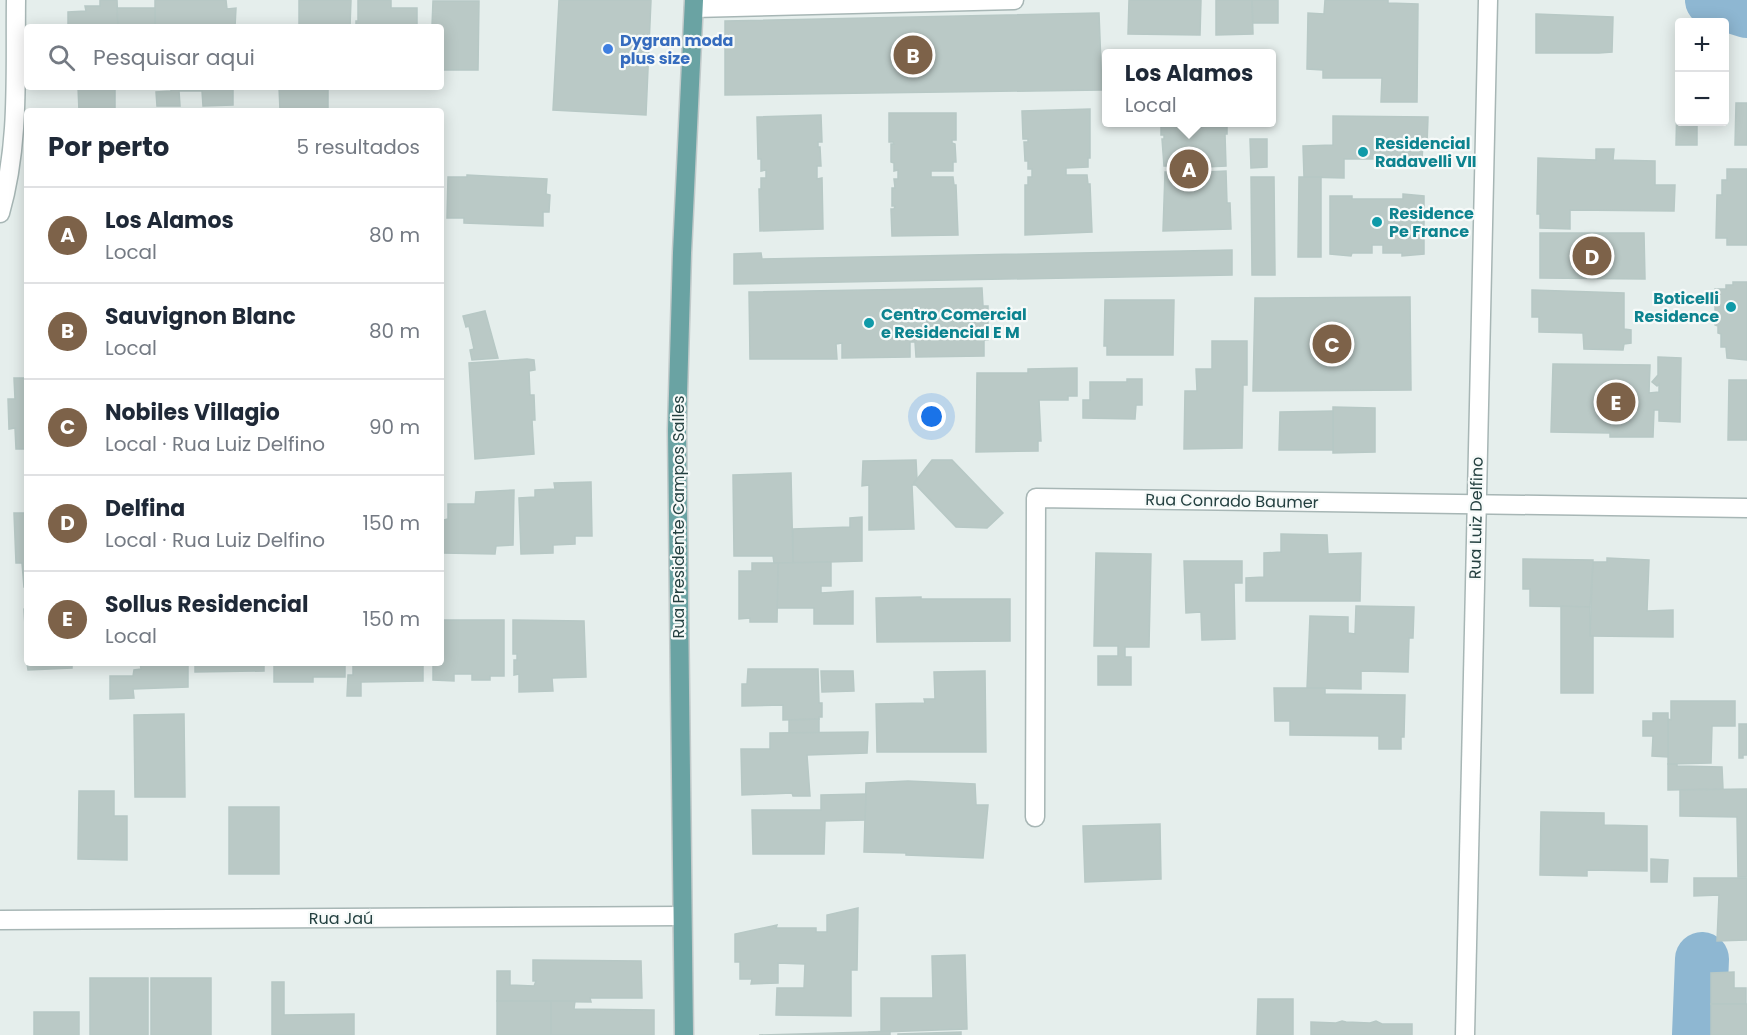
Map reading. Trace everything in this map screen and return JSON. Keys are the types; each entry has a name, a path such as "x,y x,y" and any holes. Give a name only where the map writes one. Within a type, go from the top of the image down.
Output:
{"main road":[{"name":"Rua Presidente Campos Salles","path":"684,1035 677,430 682,241 694,4"}],"street":[{"path":"0,213 8,185 14,147 16,0"},
{"path":"694,4 1014,0"},
{"name":"Rua Luiz Delfino","path":"1465,1035 1488,0"},
{"name":"Rua Conrado Baumer","path":"1035,817 1036,498 1747,508"},
{"name":"Rua Jaú","path":"0,920 682,916"}],"building":[{"path":"100,0 117,0 118,24 68,24 68,12 86,11 85,6 100,6"},
{"path":"155,0 226,0 227,9 236,8 235,24 155,24"},
{"path":"299,0 351,0 350,24 299,24"},
{"path":"358,0 391,0 391,8 417,8 417,24 356,24"},
{"path":"559,0 651,0 646,115 553,110"},
{"path":"1129,0 1201,0 1200,35 1128,34"},
{"path":"1216,0 1252,0 1253,34 1216,35"},
{"path":"1252,0 1278,0 1278,23 1253,23"},
{"path":"1325,0 1388,0 1388,3 1418,4 1417,102 1381,102 1382,78 1323,78 1323,70 1307,69 1308,13 1324,14"},
{"path":"433,1 479,1 478,70 444,70 444,24 432,24"},
{"path":"117,8 155,8 155,24 118,24"},
{"path":"1099,13 1102,90 725,95 725,21"},
{"path":"1536,14 1613,17 1612,52 1536,53"},
{"path":"78,90 115,90 115,108 79,108"},
{"path":"233,90 233,105 203,106 202,91 179,91 180,106 157,106 156,92 171,91"},
{"path":"279,90 328,90 328,108 280,108"},
{"path":"1736,103 1747,103 1747,145 1735,145"},
{"path":"1090,109 1088,167 1066,168 1066,175 1087,175 1088,184 1090,184 1092,232 1025,235 1025,185 1028,185 1028,177 1032,177 1032,169 1028,169 1028,161 1025,161 1024,142 1028,142 1028,139 1023,139 1022,111"},
{"path":"889,113 956,113 956,140 952,140 955,144 956,162 953,162 953,171 931,171 931,177 953,177 954,185 956,185 958,235 892,236 891,209 895,206 892,206 892,188 895,188 894,179 898,179 898,170 894,171 894,163 891,162 891,144 894,144 889,142"},
{"path":"821,115 822,142 818,142 818,147 820,147 821,166 817,166 817,179 822,178 823,229 760,231 759,189 761,189 761,178 766,178 766,170 761,171 761,159 758,159 757,117"},
{"name":"Residencial Radavelli VII","path":"1333,116 1428,117 1427,145 1423,144 1422,159 1344,159 1344,178 1304,177 1303,146 1333,145"},
{"path":"1676,126 1697,126 1697,145 1676,145"},
{"path":"1161,127 1227,127 1227,134 1225,134 1226,166 1205,167 1205,172 1226,171 1231,229 1163,231 1165,172 1174,172 1174,166 1164,166 1162,139 1164,135 1161,135"},
{"path":"1250,139 1267,139 1267,167 1251,168"},
{"path":"1596,149 1614,149 1613,160 1655,161 1655,185 1675,185 1674,211 1570,210 1570,229 1540,228 1540,214 1537,214 1538,158 1596,160"},
{"name":"Boticelli Residence","path":"1727,169 1747,169 1747,245 1727,245 1727,238 1716,238 1717,195 1722,195 1722,180 1727,180"},
{"path":"467,175 547,179 546,194 550,195 549,212 543,212 543,226 464,223 464,218 447,218 448,177 467,177"},
{"path":"1251,177 1274,177 1275,275 1252,275"},
{"path":"1299,177 1321,177 1321,257 1298,257"},
{"name":"Residence Pe France","path":"1403,194 1424,196 1424,254 1402,256 1402,253 1383,253 1383,245 1372,245 1372,253 1352,253 1351,256 1330,254 1330,196 1352,196 1352,199 1403,199"},
{"path":"1540,233 1644,233 1645,279 1540,278"},
{"path":"1232,250 1232,275 734,284 734,254 761,253 762,259"},
{"name":"Boticelli Residence","path":"1733,282 1747,282 1747,360 1727,358 1726,347 1721,347 1721,334 1718,333 1718,326 1715,325 1715,289 1726,289 1726,285 1733,285"},
{"name":"Centro Comercial e Residencial E M","path":"982,288 983,306 988,306 988,340 984,340 984,356 916,357 915,342 910,342 910,357 842,358 842,343 836,344 837,359 750,359 749,292"},
{"path":"1532,290 1624,293 1624,329 1631,330 1631,343 1624,344 1623,350 1584,349 1583,333 1539,332 1539,317 1532,317"},
{"path":"1410,297 1411,390 1253,391 1255,298"},
{"path":"1105,300 1174,300 1173,355 1107,355 1107,346 1104,346"},
{"path":"485,311 498,358 472,360 470,350 474,349 469,326 466,327 463,316"},
{"path":"1212,341 1247,341 1247,385 1243,385 1242,448 1184,449 1185,391 1197,391 1196,369 1212,369"},
{"path":"1658,357 1681,358 1680,422 1659,421 1659,410 1654,410 1653,437 1610,437 1610,433 1551,432 1553,364 1650,365 1649,393 1659,392 1659,384 1657,386 1652,382 1658,375"},
{"path":"534,360 535,370 529,371 530,395 534,395 535,420 532,420 534,454 475,459 469,363"},
{"path":"1077,368 1077,396 1068,396 1068,400 1039,400 1041,441 1038,441 1038,451 976,452 977,373 1028,373 1028,369"},
{"path":"14,378 24,378 24,449 16,449 15,428 9,429 8,399 15,399"},
{"path":"1127,379 1142,379 1142,405 1136,405 1135,419 1083,418 1083,400 1090,400 1090,382 1127,382"},
{"path":"1729,380 1747,380 1747,440 1728,440"},
{"path":"1333,407 1375,408 1375,452 1333,453"},
{"path":"1333,411 1333,450 1279,450 1280,412"},
{"path":"916,460 917,479 914,483 916,485 912,485 914,529 869,530 869,485 862,486 863,461"},
{"path":"932,460 952,460 1003,513 987,528 956,527 914,483"},
{"path":"791,473 793,563 774,563 773,556 734,556 733,475"},
{"path":"591,482 592,536 575,536 575,544 553,545 553,553 521,554 519,498 535,497 535,490 555,489 554,483"},
{"path":"514,490 513,545 496,546 495,554 444,553 444,520 448,519 448,504 475,504 476,492"},
{"path":"14,513 24,513 24,587 22,563 16,563"},
{"path":"862,517 862,561 793,563 793,529 850,527 850,518"},
{"path":"1281,534 1327,535 1328,554 1361,553 1360,601 1246,601 1246,578 1264,577 1264,553 1281,552"},
{"path":"1096,553 1151,554 1149,647 1125,647 1125,657 1131,657 1131,685 1098,685 1098,656 1118,656 1118,646 1094,646"},
{"path":"1607,558 1649,560 1647,611 1673,610 1673,637 1590,636 1593,562 1607,562"},
{"path":"1523,559 1593,560 1590,607 1530,606 1530,589 1523,589"},
{"path":"1184,561 1242,561 1242,583 1234,583 1235,639 1202,640 1201,612 1186,613"},
{"path":"831,562 831,586 821,586 821,593 853,591 853,624 814,624 814,608 777,608 778,563"},
{"path":"752,563 778,563 777,622 750,622 750,618 739,619 739,571 752,571"},
{"path":"921,597 921,599 1010,599 1010,641 877,642 876,598"},
{"path":"1356,606 1414,607 1413,638 1409,638 1408,672 1361,671 1361,689 1307,688 1310,616 1348,617 1348,633 1355,634"},
{"path":"1561,606 1590,607 1590,636 1593,636 1593,693 1561,693"},
{"path":"444,620 504,620 504,676 490,676 490,680 472,680 472,674 454,674 454,681 433,680 433,666 444,666"},
{"path":"513,620 584,621 586,677 552,678 553,691 519,692 519,674 514,675 514,660 517,660 517,654 513,654"},
{"path":"27,666 72,666 72,668 28,670"},
{"path":"140,666 188,666 188,687 133,689 134,698 110,699 110,676 133,676 134,670 141,669"},
{"path":"195,666 264,666 264,671 195,672"},
{"path":"274,666 345,666 345,677 313,677 313,682 274,682"},
{"path":"353,666 423,666 423,681 361,682 361,696 347,696 348,675 353,675"},
{"path":"748,669 818,669 819,703 822,703 822,717 783,720 783,705 742,706 742,684 747,684"},
{"path":"821,671 853,671 854,691 822,692"},
{"path":"985,671 986,752 877,752 876,704 925,703 924,699 935,699 934,672"},
{"path":"1274,688 1325,688 1325,694 1405,695 1404,737 1401,737 1401,749 1379,749 1379,736 1290,735 1290,721 1275,721"},
{"path":"1671,701 1735,701 1735,726 1712,726 1711,763 1668,764 1668,719 1671,720"},
{"path":"1653,713 1668,713 1668,757 1652,756 1653,736 1643,736 1643,721 1653,721"},
{"path":"184,714 185,797 135,797 134,715"},
{"path":"819,719 819,733 789,733 789,720"},
{"path":"1739,724 1747,724 1747,755 1743,755 1743,758 1739,758"},
{"path":"868,732 867,753 807,755 810,796 793,796 792,793 742,795 741,749 770,749 770,733"},
{"path":"1668,764 1722,767 1723,789 1668,790"},
{"path":"908,781 975,784 976,805 988,805 983,858 864,852 866,783"},
{"path":"1747,789 1747,877 1738,877 1737,817 1680,816 1680,790"},
{"path":"79,791 114,791 114,816 127,816 127,860 78,859"},
{"path":"866,794 865,820 825,821 824,854 753,854 752,810 821,810 821,795"},
{"path":"229,807 279,807 279,874 229,874"},
{"path":"1541,812 1604,813 1604,825 1647,826 1647,871 1587,870 1587,876 1540,875"},
{"path":"1160,824 1161,879 1085,882 1083,826"},
{"path":"1651,859 1668,860 1667,882 1651,882"},
{"path":"1694,878 1747,878 1747,940 1717,941 1719,895 1694,896"},
{"path":"858,908 857,970 851,970 851,1016 776,1015 777,988 804,988 805,964 778,963 778,983 751,984 752,979 740,979 740,962 735,962 735,934 777,925 776,928 816,928 816,932 827,932 827,915"},
{"path":"965,955 967,1029 881,1032 881,998 933,998 932,956"},
{"path":"533,960 641,961 642,998 590,998 591,1002 497,1001 497,971 510,971 510,985 534,986 536,981 533,981"},
{"path":"1734,972 1734,988 1746,988 1746,1004 1711,1004 1711,973"},
{"path":"90,978 148,978 148,1035 90,1035"},
{"path":"151,978 211,978 211,1035 151,1035"},
{"path":"272,982 284,982 284,1015 354,1014 354,1035 272,1035"},
{"path":"1258,999 1293,999 1293,1035 1257,1035"},
{"path":"497,1001 551,1001 551,1035 497,1035"},
{"path":"551,1001 575,1001 574,1009 654,1010 654,1035 551,1035"},
{"path":"1711,1004 1747,1004 1747,1035 1711,1035"},
{"path":"34,1012 79,1012 79,1035 34,1035"},
{"path":"1342,1021 1412,1024 1412,1035 1311,1035 1311,1022 1336,1023"},
{"path":"890,1031 890,1035 869,1035 869,1032"},
{"path":"869,1032 869,1035 759,1035"},
{"path":"961,1032 961,1035 898,1035 898,1034"}],"waterway":[{"path":"1712,0 1747,11"},
{"path":"1699,1035 1702,959"}],"place":[{"name":"Dygran moda plus size","path":"608,49"},
{"name":"Sauvignon Blanc","path":"913,55"},
{"name":"Residencial Radavelli VII","path":"1363,152"},
{"name":"Los Alamos","path":"1189,169"},
{"name":"Residence Pe France","path":"1377,222"},
{"name":"Delfina","path":"1592,256"},
{"name":"Boticelli Residence","path":"1731,307"},
{"name":"Centro Comercial e Residencial E M","path":"869,323"},
{"name":"Nobiles Villagio","path":"1332,344"},
{"name":"Sollus Residencial","path":"1616,402"}]}
